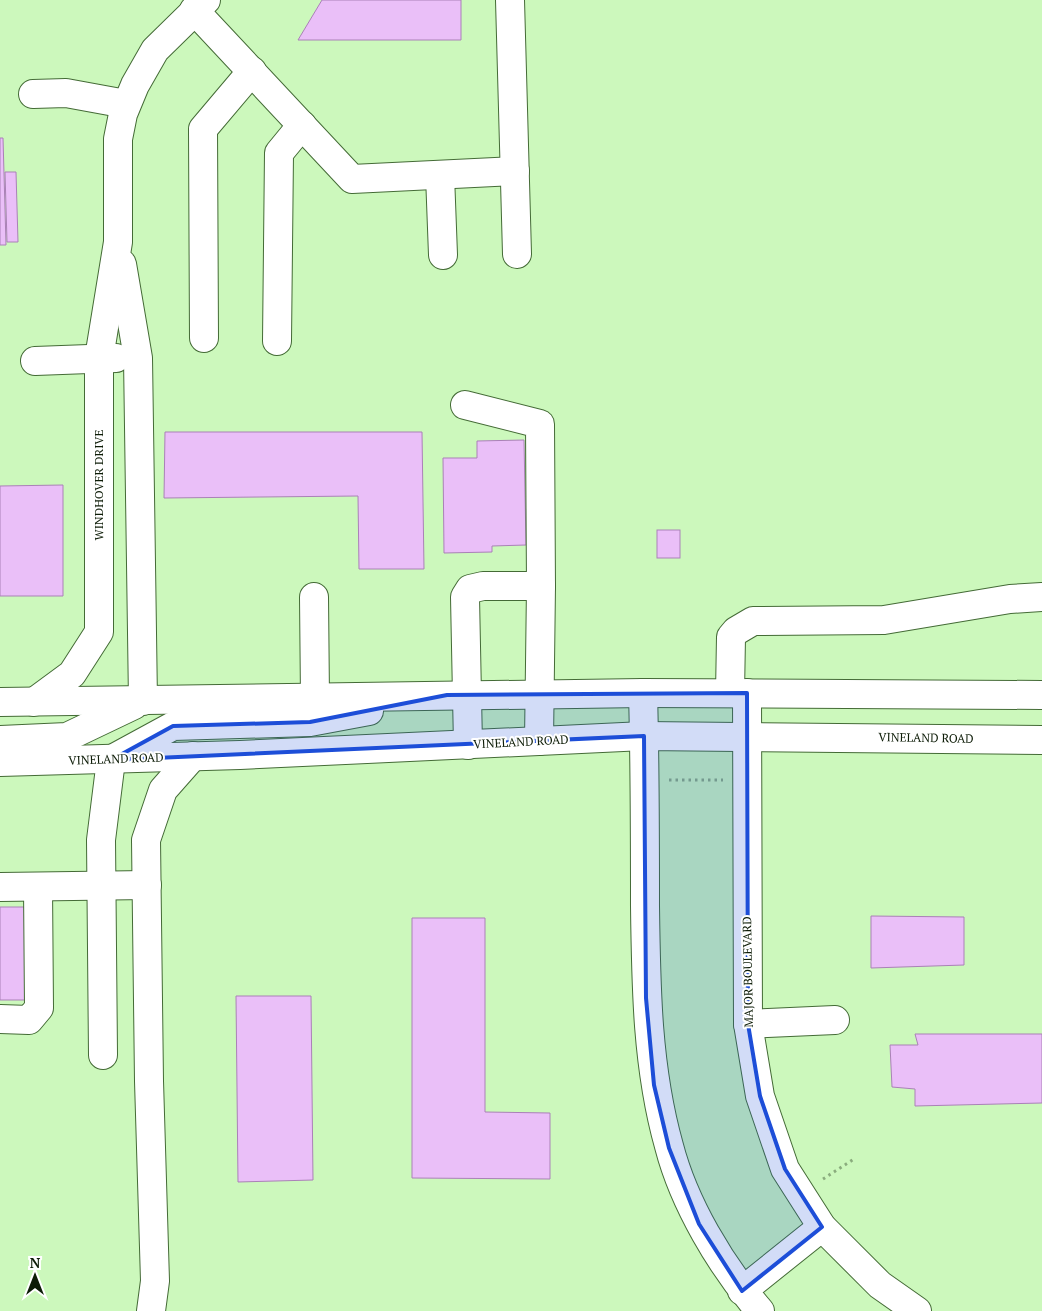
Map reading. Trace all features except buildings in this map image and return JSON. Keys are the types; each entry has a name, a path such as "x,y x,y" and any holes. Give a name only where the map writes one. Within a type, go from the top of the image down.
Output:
{"street":[{"path":"510,0 516,254"},
{"path":"200,5 252,71 352,179 515,171"},
{"name":"WINDHOVER DRIVE","path":"34,702 72,674 99,632 99,358 118,242 118,139 126,104 155,50 200,5"},
{"path":"204,338 203,129 252,71"},
{"path":"33,94 66,93 126,104"},
{"path":"277,341 279,153 302,125"},
{"path":"440,175 443,255"},
{"name":"WINDHOVER DRIVE","path":"118,242 138,358 152,526 142,701"},
{"path":"35,361 138,358"},
{"path":"465,405 540,424 541,586 538,741"},
{"path":"468,745 457,695 465,597 470,589 483,586 541,586"},
{"path":"314,597 315,699"},
{"name":"MAJOR BOULEVARD","path":"917,1311 880,1285 822,1227 785,1169 760,1096 748,1024 747,736 738,694 730,637 736,631 753,622 884,620 1010,599 1042,597"},
{"path":"643,694 646,998 654,1085 669,1148 699,1224 742,1291 760,1311"},
{"path":"0,702 315,699 457,695 1042,695"},
{"path":"103,1055 101,840 111,760 173,726 310,722 457,695"},
{"path":"0,740 67,737 142,701"},
{"name":"VINELAND ROAD","path":"0,762 111,760 644,736 1042,740"},
{"path":"151,1311 155,1281 148,1081 146,840 164,790 193,756"},
{"path":"0,887 147,885"},
{"path":"0,1019 29,1020 39,1008 38,887"},
{"path":"748,1024 835,1020"},
{"path":"742,1291 822,1227"}],"path":[{"path":"661,780 730,780"},
{"path":"823,1179 854,1160"}],"highlighted area":[{"path":"747,693 748,1024 760,1096 785,1169 822,1227 742,1291 699,1224 669,1148 654,1085 646,998 644,736 111,760 173,726 310,722 447,695"}]}
